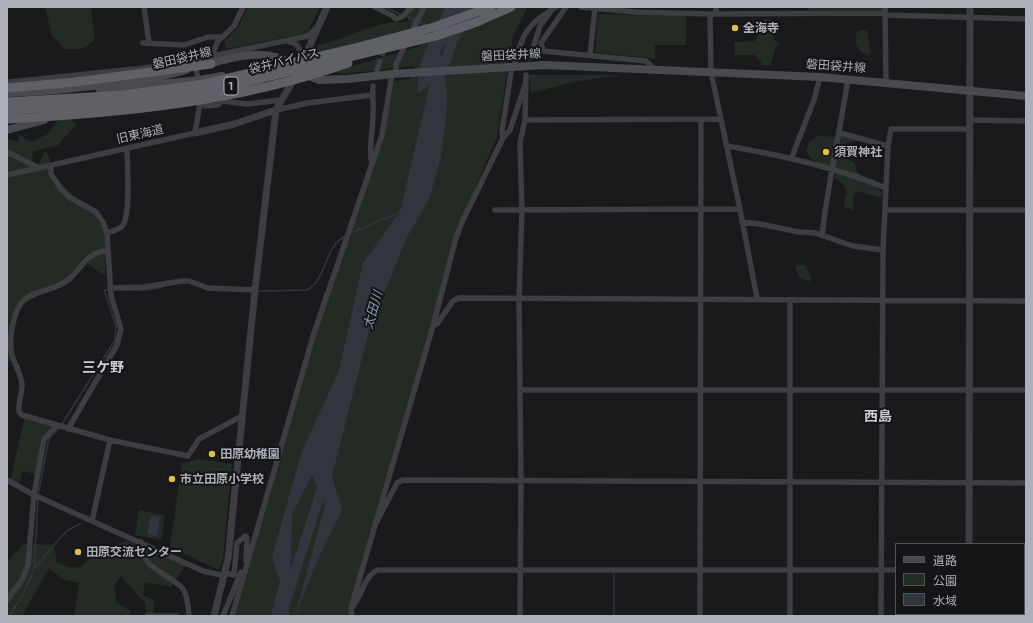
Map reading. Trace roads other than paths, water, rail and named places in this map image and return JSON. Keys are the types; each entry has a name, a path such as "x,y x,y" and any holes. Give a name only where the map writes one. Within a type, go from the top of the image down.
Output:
{"highway":[{"name":"袋井バイパス","path":"56,104 171,90 204,84 434,27 491,7"},
{"name":"袋井バイパス","path":"56,104 126,103 206,92 402,44 477,22 511,7"},
{"name":"1","path":"7,119 173,105 261,88 335,68 402,44"},
{"path":"7,88 131,73 211,60"},
{"name":"1","path":"7,102 56,104"},
{"name":"1","path":"7,110 56,104"}],"main road":[{"name":"磐田袋井線","path":"7,93 43,92 168,75 211,60 252,55 263,50 286,60 299,70 319,80 511,66 545,65 820,77 1026,96"},
{"path":"43,92 107,90 200,80 289,59 306,58"},
{"path":"7,130 68,114"}],"street":[{"path":"144,7 146,43 184,45 208,37 223,37"},
{"path":"7,83 131,73 194,60 211,60 218,41 234,26 243,7"},
{"path":"214,616 228,559 255,290 276,110 306,58 327,7"},
{"path":"375,7 396,19 402,17 412,7"},
{"path":"232,616 314,333 385,124 396,74 396,64 424,7"},
{"path":"566,7 542,43 543,51 646,61 656,70"},
{"path":"581,7 595,8 599,10 635,12 713,14 885,12 970,18 1026,19"},
{"path":"716,7 713,14 711,72 757,298"},
{"path":"969,543 971,390 971,209 969,129 970,7"},
{"path":"590,55 595,8"},
{"path":"530,58 540,26 554,9"},
{"path":"503,138 502,131 511,66 520,40 543,14 554,9"},
{"path":"885,12 886,82"},
{"path":"263,50 287,41 308,36 319,25"},
{"path":"287,41 296,44 306,58"},
{"path":"194,60 201,98 205,106 218,105 222,101 226,100 248,104 282,100"},
{"path":"377,70 379,64"},
{"path":"131,73 138,109"},
{"path":"520,616 521,481 519,298 522,210 520,143 525,120 526,75"},
{"path":"791,159 814,100 820,77"},
{"path":"822,235 825,205 840,133 848,79"},
{"path":"349,616 462,222 503,138 510,130 525,85"},
{"path":"372,165 369,153 373,112 373,86"},
{"path":"276,110 308,103 372,95"},
{"path":"195,133 201,98"},
{"name":"旧東海道","path":"7,175 37,167 50,166 234,124 276,110"},
{"path":"700,616 700,332 702,298 701,119"},
{"path":"525,120 721,119"},
{"path":"969,120 1026,121"},
{"path":"881,616 883,250 890,129 969,129"},
{"path":"840,133 888,146"},
{"path":"727,146 833,169 886,188"},
{"path":"107,233 119,229 125,221 128,187 127,148"},
{"path":"7,152 37,167"},
{"path":"50,166 51,174 61,189 69,196 97,213 103,222 107,233 110,288 121,329 117,345 68,429"},
{"path":"495,210 740,209"},
{"path":"885,210 1026,210"},
{"path":"742,222 822,235 853,246 883,250"},
{"path":"108,251 95,253 84,260 72,277 66,282 55,288 39,291 26,299 19,306 13,320 12,353 22,385 19,412 22,415 110,440 188,456 199,439 242,416"},
{"path":"110,288 144,287 189,281 208,288 255,290"},
{"path":"433,326 437,324 453,301 459,298 757,298 790,300 1026,301"},
{"path":"790,300 790,616"},
{"path":"520,390 1026,390"},
{"path":"7,600 22,580 28,565 34,496 44,439 57,425"},
{"path":"92,521 110,440"},
{"path":"7,480 34,496 141,542 203,571 234,575 237,543 245,536 247,538 245,558 247,563"},
{"path":"377,521 400,481 1026,483"},
{"path":"141,542 146,560 152,568 166,575 183,589 186,595 189,616"},
{"path":"223,616 242,570 247,563"},
{"path":"352,616 351,609 356,603 370,576 378,570 895,570"},
{"path":"147,616 178,616"}],"water":[{"path":"445,7 474,7 440,52 447,91 446,117 441,157 429,200 407,237 369,331 332,476 342,510 322,550 295,616 325,505 312,475 292,514 289,616 271,616 280,582 272,557 301,454 339,370 363,263 400,212 430,84 418,93 417,92 420,63"},
{"path":"151,515 160,517 157,536 147,534"}],"waterway":[{"path":"385,7 402,15"},
{"name":"太田川","path":"438,80 454,38 471,7"},
{"path":"405,16 415,20"},
{"path":"418,22 425,25"},
{"path":"351,233 400,212"},
{"path":"258,291 307,290 314,285 319,278 333,247 346,236"},
{"path":"122,290 146,290 162,287"},
{"path":"62,424 115,340 116,326 104,290 108,290"},
{"path":"38,495 49,438 60,427"},
{"name":"太田川","path":"281,616 324,482"},
{"path":"34,569 38,499"},
{"path":"9,616 23,595 34,569 68,530 80,524"},
{"path":"614,574 614,616"}],"tunnel":[{"path":"379,64 385,47"}],"place":[{"name":"全海寺","path":"735,28"},
{"name":"須賀神社","path":"826,152"},
{"name":"田原幼稚園","path":"212,454"},
{"name":"市立田原小学校","path":"172,479"},
{"name":"田原交流センター","path":"78,552"}],"district":[{"name":"三ケ野","path":"103,367"},
{"name":"西島","path":"878,416"}]}
